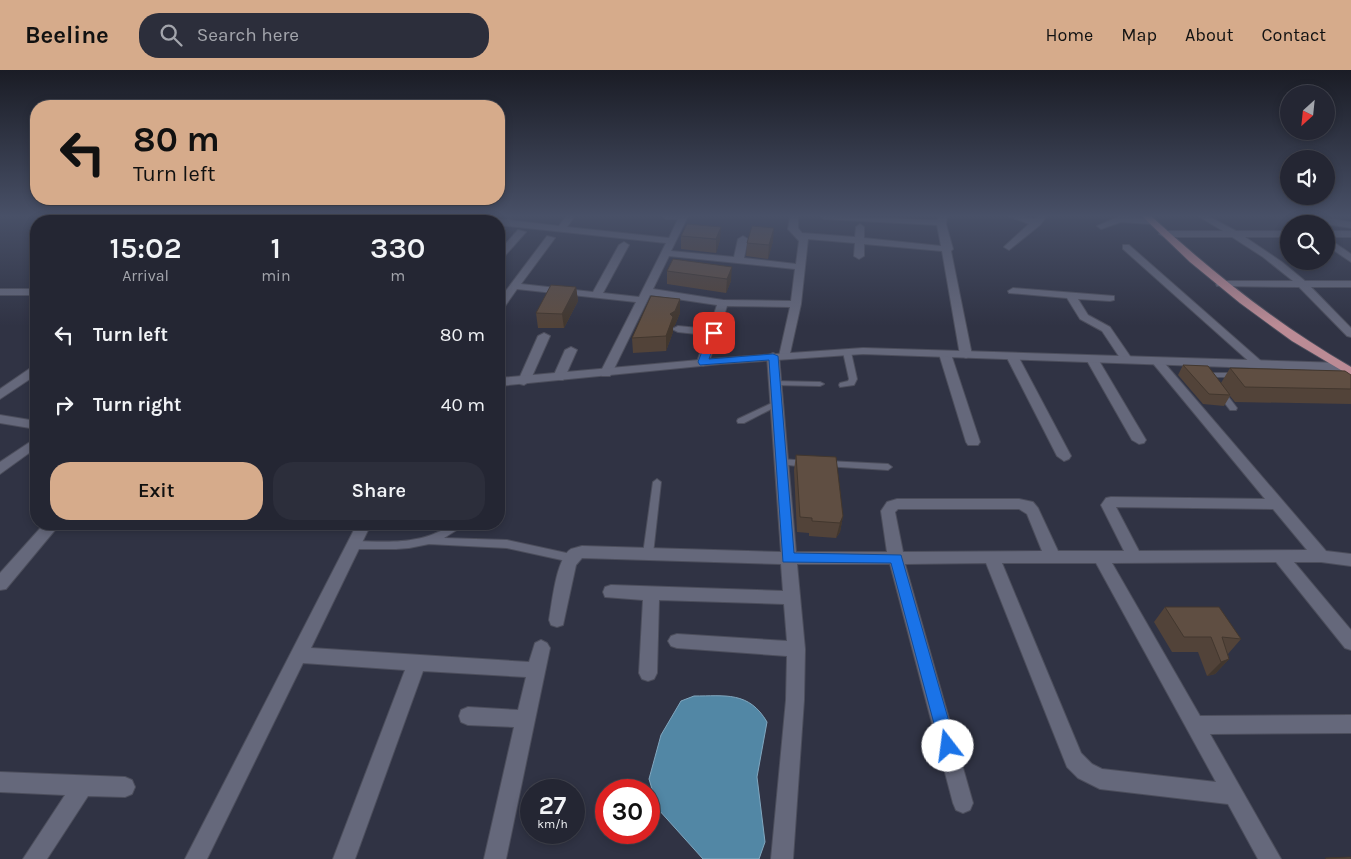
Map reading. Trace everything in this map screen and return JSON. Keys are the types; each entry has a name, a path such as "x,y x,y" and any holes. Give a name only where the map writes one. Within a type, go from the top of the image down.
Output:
{"main road":[{"path":"1185,253 1221,284 1269,321 1346,370"}],"street":[{"path":"505,296 539,253"},
{"path":"596,295 620,253"},
{"path":"606,373 665,253 801,267"},
{"path":"738,262 740,253"},
{"path":"782,859 795,700 796,649 776,383 779,356 796,304 803,253"},
{"path":"949,253 966,355"},
{"path":"1133,253 1257,363"},
{"path":"1264,253 1302,284 1351,334"},
{"path":"1221,284 1351,284"},
{"path":"514,286 596,295 644,296 722,303 796,304"},
{"path":"0,292 30,292"},
{"path":"1013,292 1110,298"},
{"path":"1071,296 1084,317 1106,329 1126,359"},
{"path":"703,362 714,333 722,303"},
{"path":"1337,320 1351,319"},
{"path":"678,329 714,333"},
{"path":"524,381 544,336"},
{"path":"559,377 571,350"},
{"path":"505,382 703,362 847,352 1257,363 1346,370"},
{"path":"945,354 973,442"},
{"path":"1012,356 1064,456"},
{"path":"1092,358 1139,440"},
{"path":"1157,361 1321,556"},
{"path":"0,395 30,374"},
{"path":"0,418 30,424"},
{"path":"0,469 30,446"},
{"path":"1135,557 1108,505 1111,502 1277,504"},
{"path":"963,803 896,558 888,511 897,504 1019,504 1028,506 1033,512 1053,558"},
{"path":"0,584 49,530"},
{"path":"196,859 361,530"},
{"path":"556,620 571,558 582,552 788,558 1321,556 1351,560"},
{"path":"1100,557 1270,859"},
{"path":"1281,557 1351,644"},
{"path":"992,558 1074,760 1085,771 1100,779 1233,794"},
{"path":"611,592 792,598"},
{"path":"648,673 651,594"},
{"path":"677,641 796,649"},
{"path":"495,859 541,648"},
{"path":"299,655 416,664 536,670"},
{"path":"344,859 416,664"},
{"path":"468,716 526,719"},
{"path":"1195,725 1351,724"},
{"path":"0,782 125,787"},
{"path":"34,859 83,785"}],"lane":[{"path":"843,385 852,383 853,379 847,352"},
{"path":"1198,362 1233,408"},
{"path":"1257,363 1270,375"},
{"path":"1213,382 1244,375"},
{"path":"1308,375 1326,376"},
{"path":"776,383 820,384"},
{"path":"741,420 777,404"},
{"path":"782,462 888,467"},
{"path":"648,554 657,482"},
{"path":"431,541 450,530"},
{"path":"354,545 405,546 431,541 507,544 571,558"}],"water":[{"path":"694,696 735,697 752,705 767,722 757,777 765,842 759,859 703,859 660,811 660,779 649,779 661,735 681,701"}],"building":[{"path":"673,259 732,267 727,279 667,271"},
{"path":"551,285 576,287 562,314 536,313"},
{"path":"651,296 680,299 675,311 670,314 673,317 666,336 632,338"},
{"path":"1183,365 1208,366 1230,395 1209,394"},
{"path":"1230,368 1345,371 1351,375 1351,389 1245,387"},
{"path":"796,455 836,457 843,516 840,523 812,521 812,518 800,517"},
{"path":"1165,607 1219,607 1241,639 1222,637 1229,659 1221,662 1211,637 1184,637"},
{"path":"1351,857 1351,859 1325,858"}],"route":[{"path":"714,333 703,362 773,356 788,558 896,558 948,746"}]}
